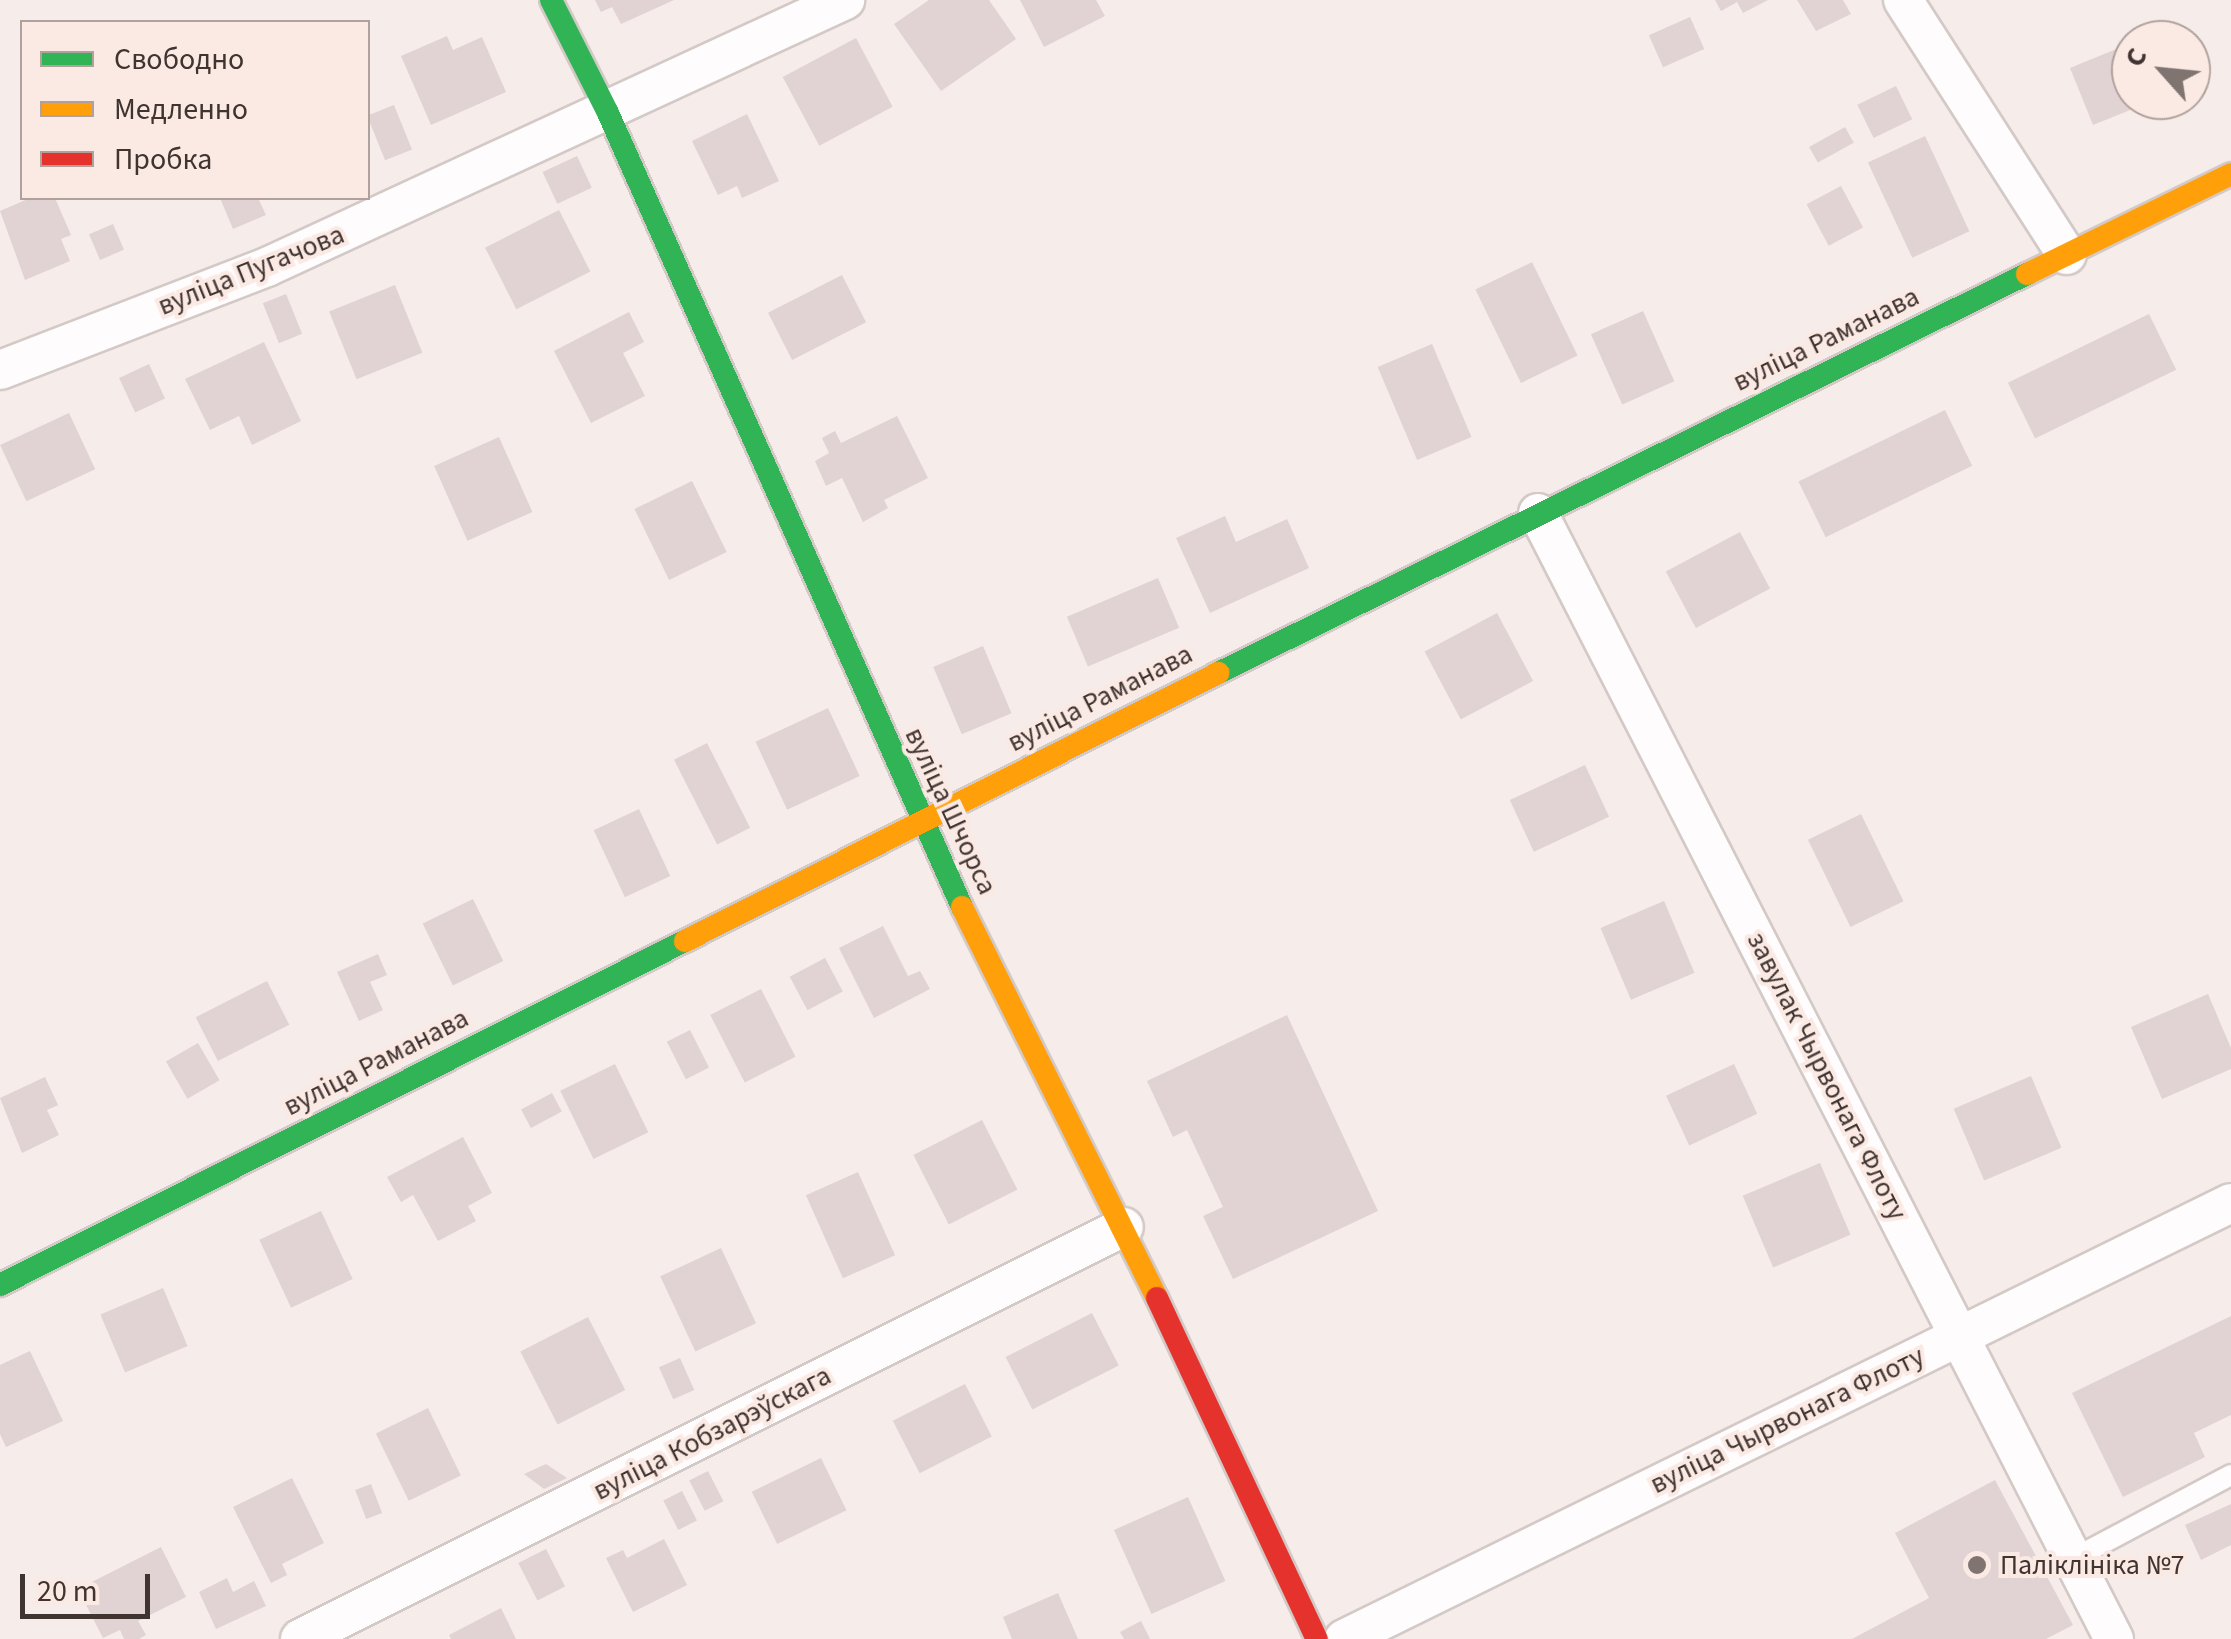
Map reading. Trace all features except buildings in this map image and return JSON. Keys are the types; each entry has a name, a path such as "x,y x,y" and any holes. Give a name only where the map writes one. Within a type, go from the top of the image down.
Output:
{"main road":[{"name":"вуліца Шчорса","path":"551,0 608,114 919,822 1124,1227 1317,1639"},
{"name":"вуліца Раманава","path":"0,1286 1538,513 2231,174"}],"street":[{"name":"вуліца Пугачова","path":"0,370 266,267 608,114 845,0"},
{"path":"1902,0 2066,255"},
{"name":"завулак Чырвонага Флоту","path":"1538,513 2114,1639"},
{"name":"вуліца Чырвонага Флоту","path":"1344,1639 2231,1202"},
{"name":"вуліца Кобзарэўскага","path":"300,1639 1124,1227"}],"lane":[{"path":"2074,1559 2231,1475"}],"traffic: fast":[{"path":"551,0 608,113 962,907"},
{"path":"1218,673 2027,274"},
{"path":"0,1285 685,941"}],"traffic: slow":[{"path":"2027,274 2231,174"},
{"path":"685,941 1218,673"},
{"path":"962,907 1157,1298"}],"traffic: jam":[{"path":"1157,1298 1317,1639"}],"place":[{"name":"Паліклініка №7","path":"1977,1565"}]}
